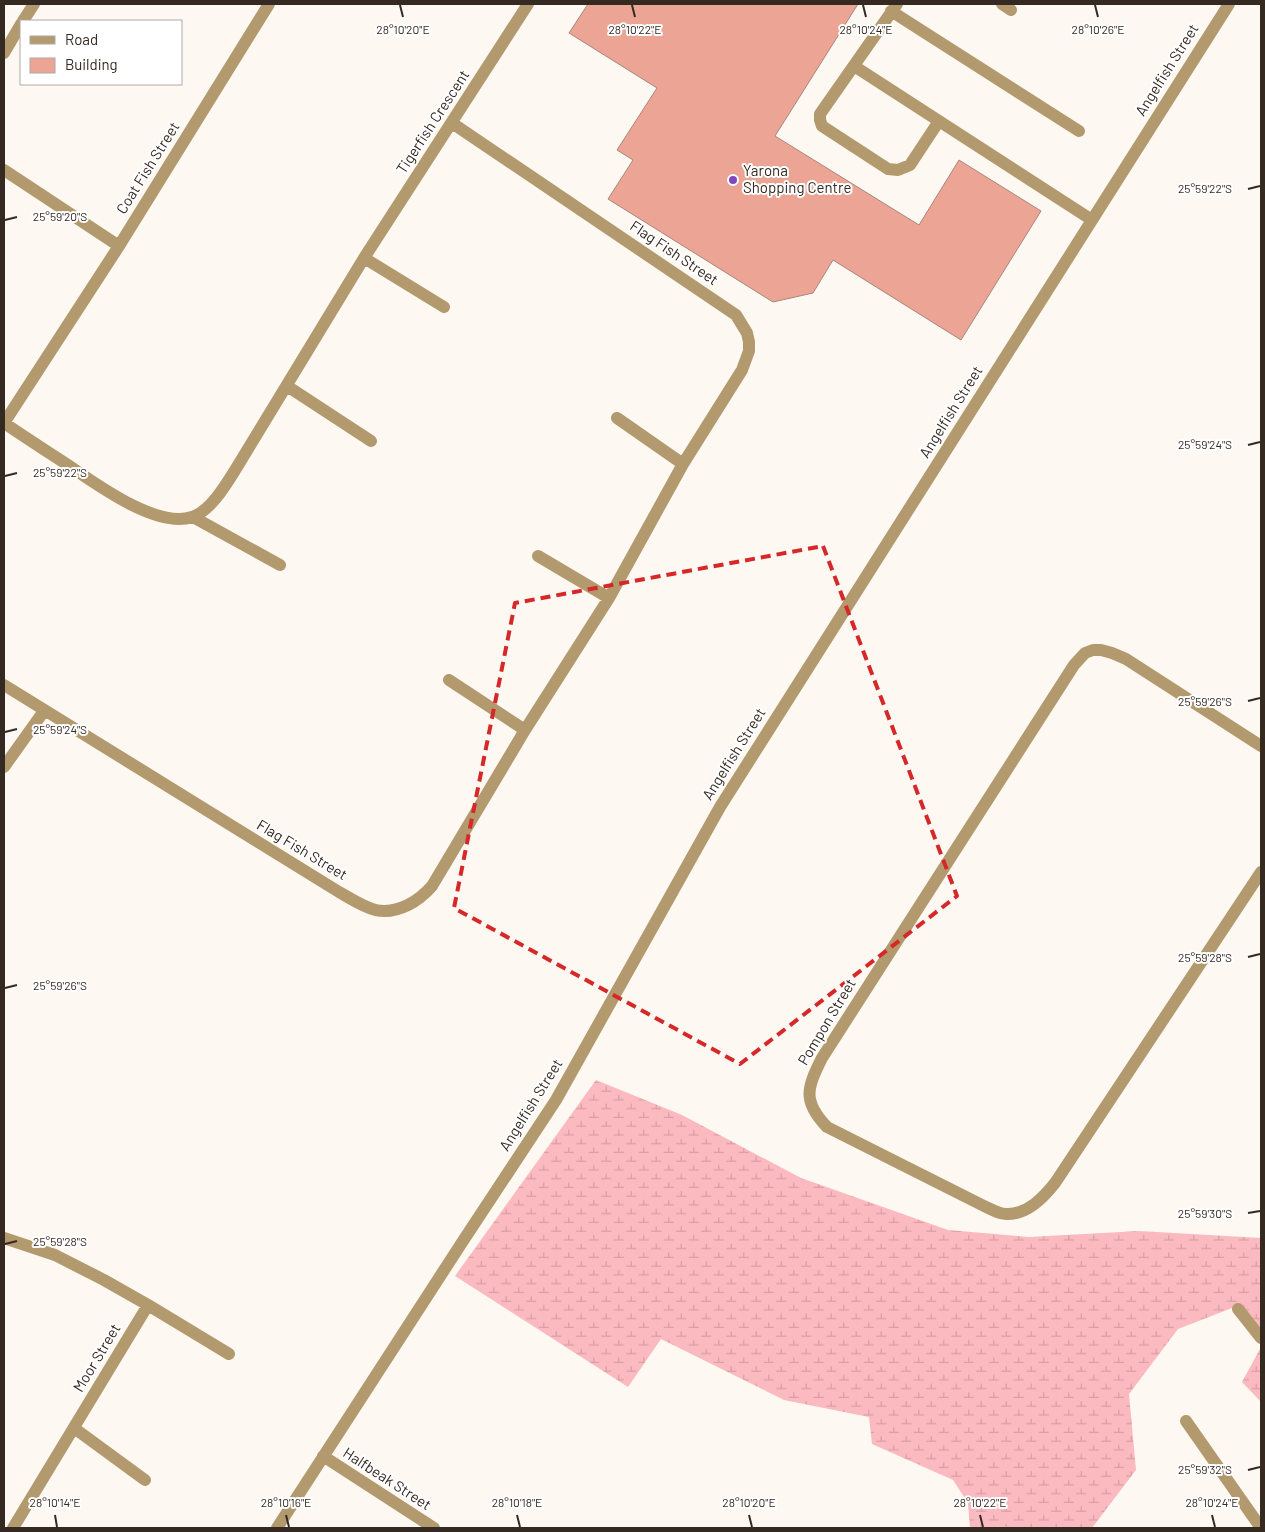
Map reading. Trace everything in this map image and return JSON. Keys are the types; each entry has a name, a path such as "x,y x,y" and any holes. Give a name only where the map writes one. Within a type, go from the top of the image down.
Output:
{"street":[{"path":"24,20 34,4"},
{"name":"Coat Fish Street","path":"4,423 119,246 269,4"},
{"name":"Tigerfish Crescent","path":"193,517 206,508 227,483 364,258 528,4"},
{"name":"Angelfish Street","path":"277,1528 556,1100 720,807 1187,67 1229,4"},
{"path":"939,121 910,165 898,170 888,169 822,126 820,114 894,8 1079,131"},
{"path":"4,53 20,26"},
{"path":"854,66 1092,220"},
{"name":"Flag Fish Street","path":"4,685 339,892 369,908 388,912 400,909 416,901 432,886 525,730 609,598 683,464 742,370 749,351 749,342 743,324 736,315 452,123"},
{"path":"4,170 119,246"},
{"path":"364,258 444,308"},
{"path":"286,386 371,440"},
{"path":"617,418 683,464"},
{"path":"4,423 107,491 134,506 167,518 185,519 193,517 280,565"},
{"path":"538,556 609,598"},
{"name":"Pompon Street","path":"1261,746 1126,659 1101,650 1085,653 1074,665 822,1058 810,1086 810,1104 817,1117 827,1127 984,1206 1007,1214 1027,1209 1038,1202 1055,1183 1261,872"},
{"path":"450,680 525,730"},
{"path":"4,767 44,711"},
{"path":"4,1238 55,1255 72,1263 148,1305 229,1354"},
{"name":"Moor Street","path":"4,1525 11,1528 148,1305"},
{"path":"1238,1308 1261,1338"},
{"path":"1186,1422 1261,1528"},
{"path":"74,1428 145,1480"},
{"name":"Halfbeak Street","path":"323,1456 434,1528"}],"highlighted area":[{"path":"823,546 957,896 740,1064 454,908 515,603"}],"green space":[{"path":"596,1080 682,1115 801,1178 948,1230 1029,1237 1139,1231 1261,1238 1261,1337 1232,1308 1178,1329 1129,1394 1136,1470 1092,1528 970,1528 968,1503 953,1480 872,1444 869,1417 784,1400 661,1339 628,1387 455,1276"},
{"path":"1261,1347 1261,1402 1242,1382"}],"building":[{"name":"Yarona Shopping Centre","path":"588,4 858,4 775,136 919,225 959,160 1041,211 961,340 833,260 813,293 773,302 608,199 633,160 617,150 657,88 569,33"}],"place":[{"name":"Yarona Shopping Centre","path":"733,180"}]}
